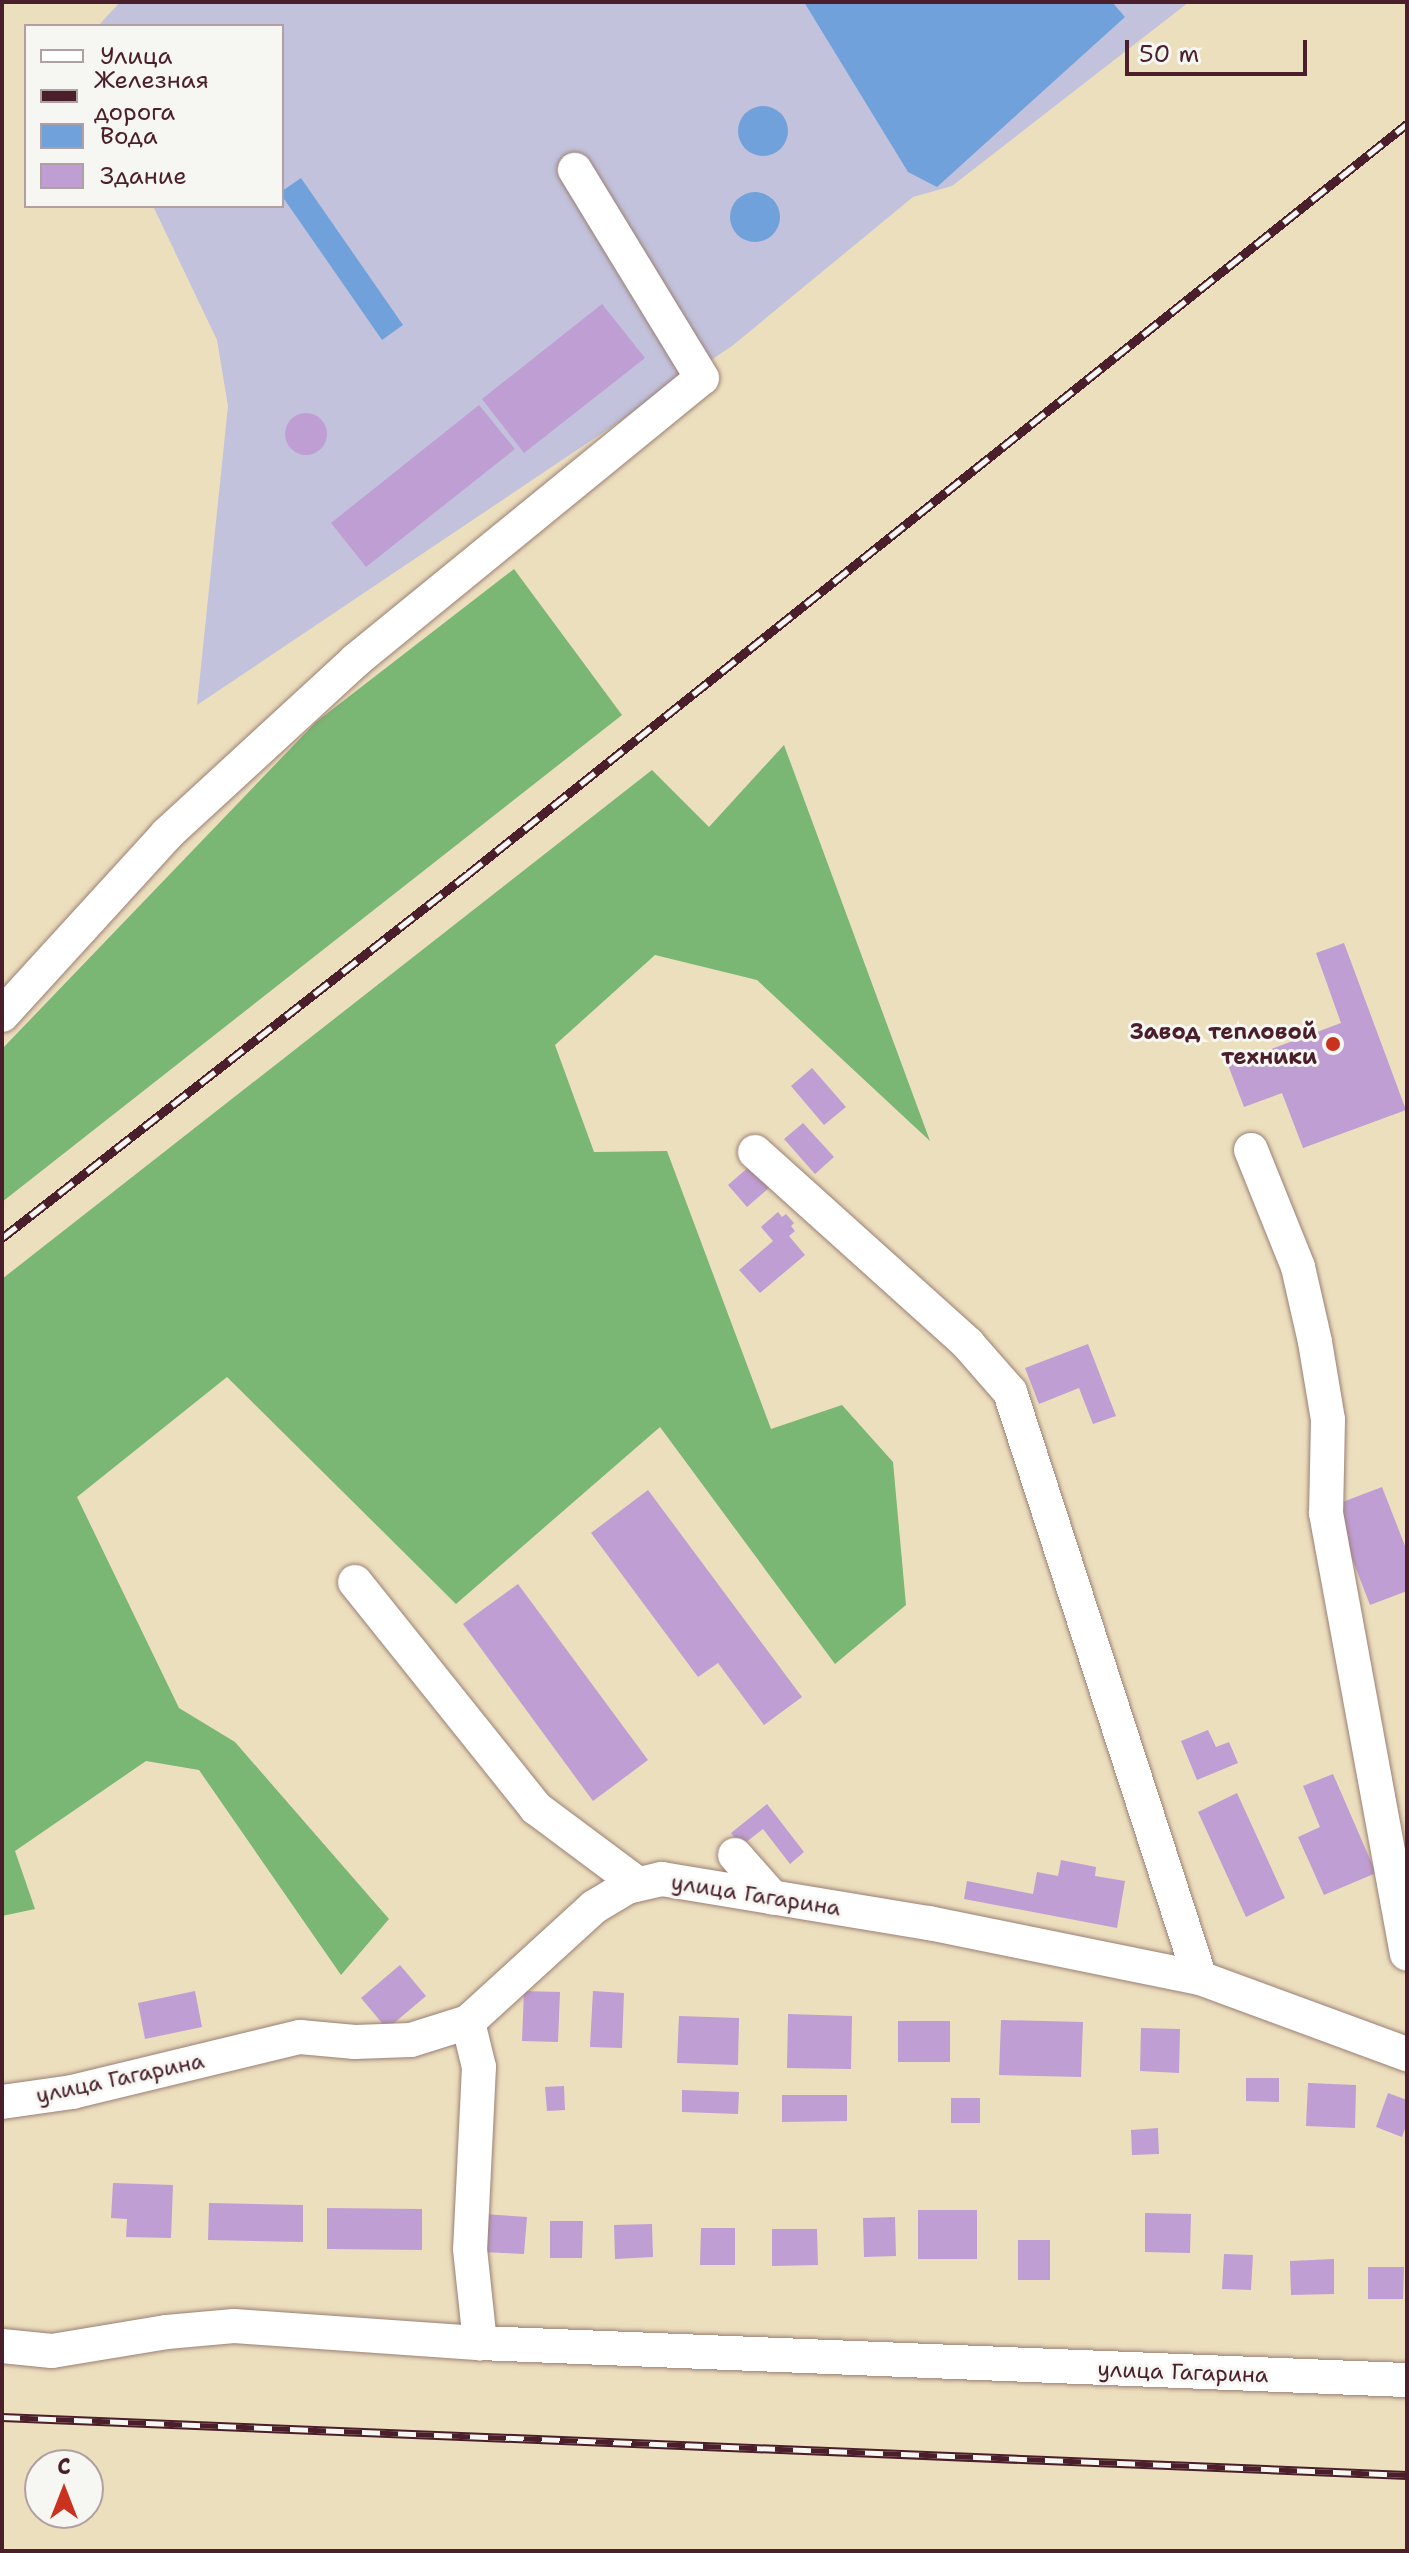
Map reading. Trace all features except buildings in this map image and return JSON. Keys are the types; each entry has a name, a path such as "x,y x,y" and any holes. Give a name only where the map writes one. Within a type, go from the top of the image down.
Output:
{"street":[{"path":"2,1015 167,834 356,660 702,378 575,170"},
{"path":"1251,1150 1298,1267 1315,1342 1328,1420 1326,1513 1407,1954"},
{"path":"755,1152 968,1344 1010,1392 1200,1978"},
{"path":"355,1582 536,1808 638,1884"},
{"path":"735,1855 773,1898"},
{"name":"улица Гагарина","path":"2,2102 72,2092 300,2037 355,2042 411,2040 468,2022 594,1907 638,1884 662,1879 929,1923 1200,1978 1407,2054"},
{"path":"468,2022 479,2067 470,2249 480,2343"},
{"name":"улица Гагарина","path":"2,2346 52,2351 167,2332 234,2326 480,2343 1407,2380"}],"shaded area":[{"path":"120,2 1189,2 952,186 913,197 732,346 197,705 228,406 217,340 154,208 284,208 284,24 100,24"}],"green space":[{"path":"514,569 622,715 2,1202 2,1049 316,722"},
{"path":"784,745 930,1141 757,980 655,955 555,1045 594,1152 667,1151 771,1429 842,1405 893,1462 906,1605 835,1664 660,1427 456,1604 227,1377 77,1497 179,1708 235,1742 389,1919 341,1975 199,1770 146,1761 15,1851 35,1909 2,1916 2,1279 652,770 709,827"}],"water":[{"path":"804,2 1112,2 1125,17 937,187 908,172"},
{"path":"763,106 781,113 788,131 781,149 763,156 745,149 738,131 745,113"},
{"path":"301,178 403,325 382,340 284,199 284,190"},
{"path":"755,192 773,199 780,217 773,235 755,242 737,235 730,217 737,199"}],"railway":[{"path":"2,1238 468,874 1407,124"},
{"path":"2,2417 1407,2475"}],"place":[{"name":"Завод тепловой техники","path":"1333,1044"}]}
